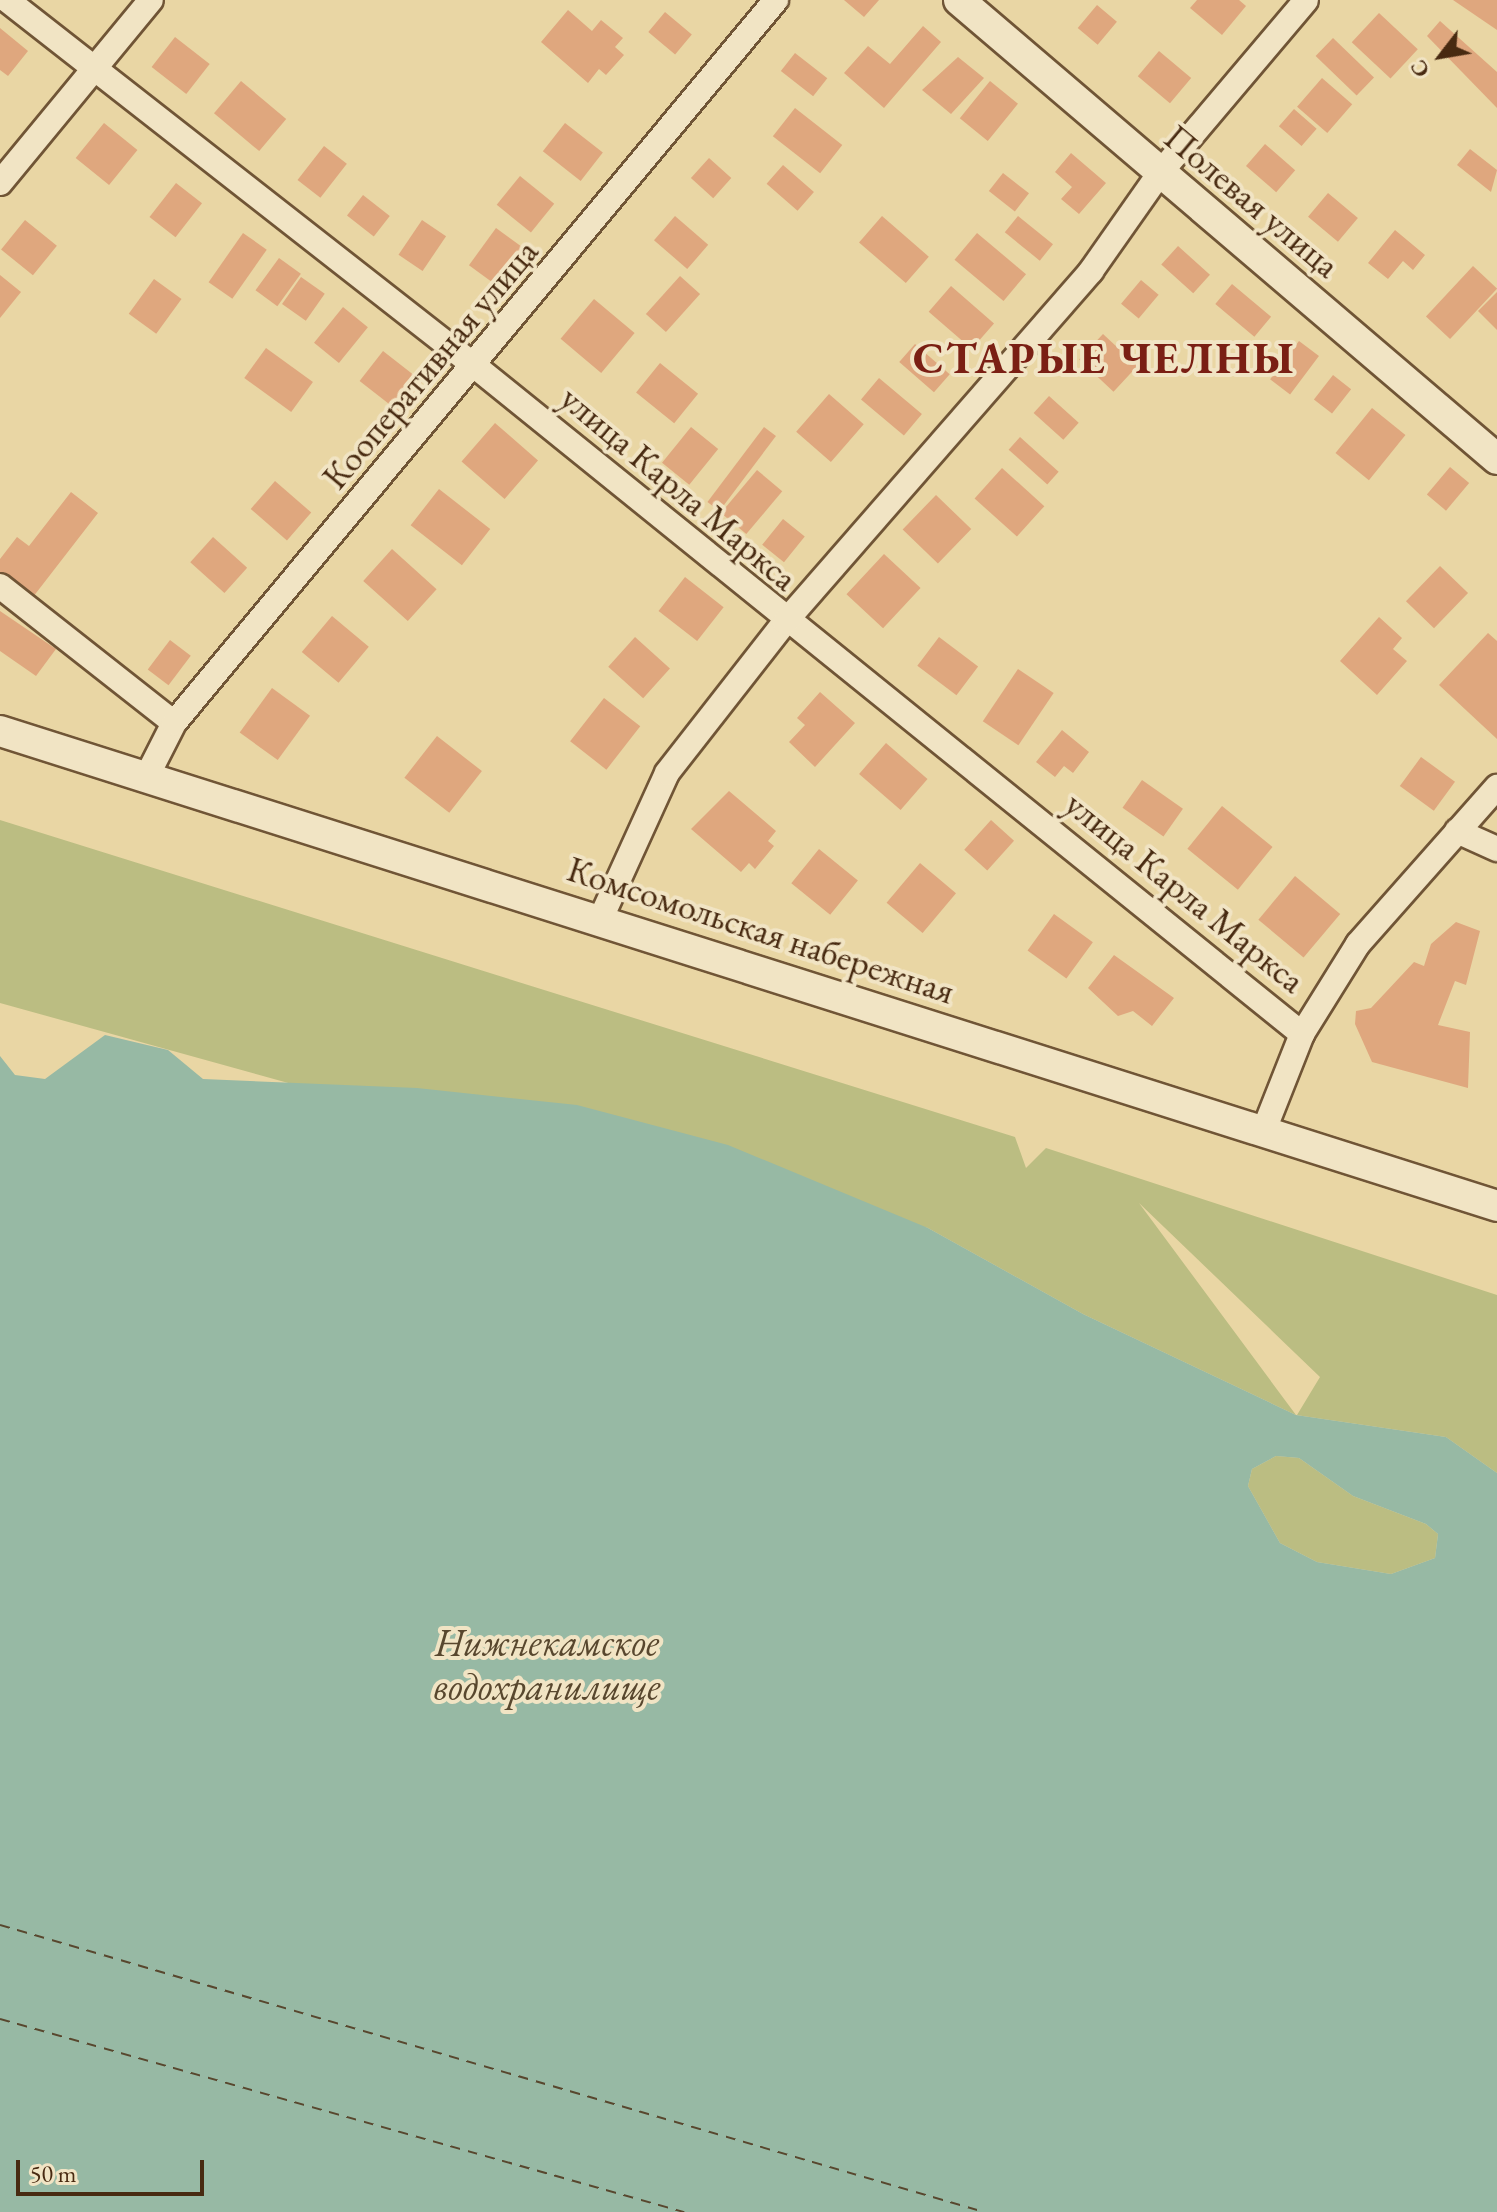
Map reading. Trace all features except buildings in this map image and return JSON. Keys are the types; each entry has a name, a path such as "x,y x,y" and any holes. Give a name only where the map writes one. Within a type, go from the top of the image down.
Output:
{"street":[{"name":"улица Карла Маркса","path":"7,0 476,367 785,622 1302,1034"},
{"path":"0,183 151,0"},
{"name":"Кооперативная улица","path":"146,778 174,723 476,367 776,0"},
{"name":"Полевая улица","path":"959,0 1497,459"},
{"path":"601,918 667,773 785,622 1091,271 1160,173 1306,0"},
{"path":"0,586 174,723"},
{"name":"Комсомольская набережная","path":"0,731 601,918 1497,1206"},
{"path":"1264,1130 1302,1034 1358,944 1497,787"},
{"path":"1457,831 1497,849"}],"green space":[{"path":"0,820 1015,1137 1026,1168 1046,1148 1497,1295 1497,1473 1446,1437 1296,1415 1083,1314 928,1228 310,1089 0,1003","holes":["1139,1203 1320,1377 1297,1415 1296,1415"]},
{"path":"1276,1456 1299,1458 1353,1496 1426,1524 1438,1534 1435,1558 1391,1574 1317,1562 1280,1543 1248,1486 1252,1469"}],"water":[{"name":"Нижнекамское водохранилище","path":"105,1035 168,1050 203,1079 417,1088 577,1105 728,1145 928,1228 1083,1314 1296,1415 1446,1437 1497,1473 1497,2212 0,2212 0,1056 15,1075 45,1079","holes":["1276,1456 1299,1458 1353,1496 1426,1524 1438,1534 1435,1558 1391,1574 1317,1562 1280,1543 1248,1486 1252,1469"]}],"ferry route":[{"path":"0,1925 984,2212"},
{"path":"0,2019 684,2212"}],"district":[{"name":"СТАРЫЕ ЧЕЛНЫ","path":"1104,358"}]}
